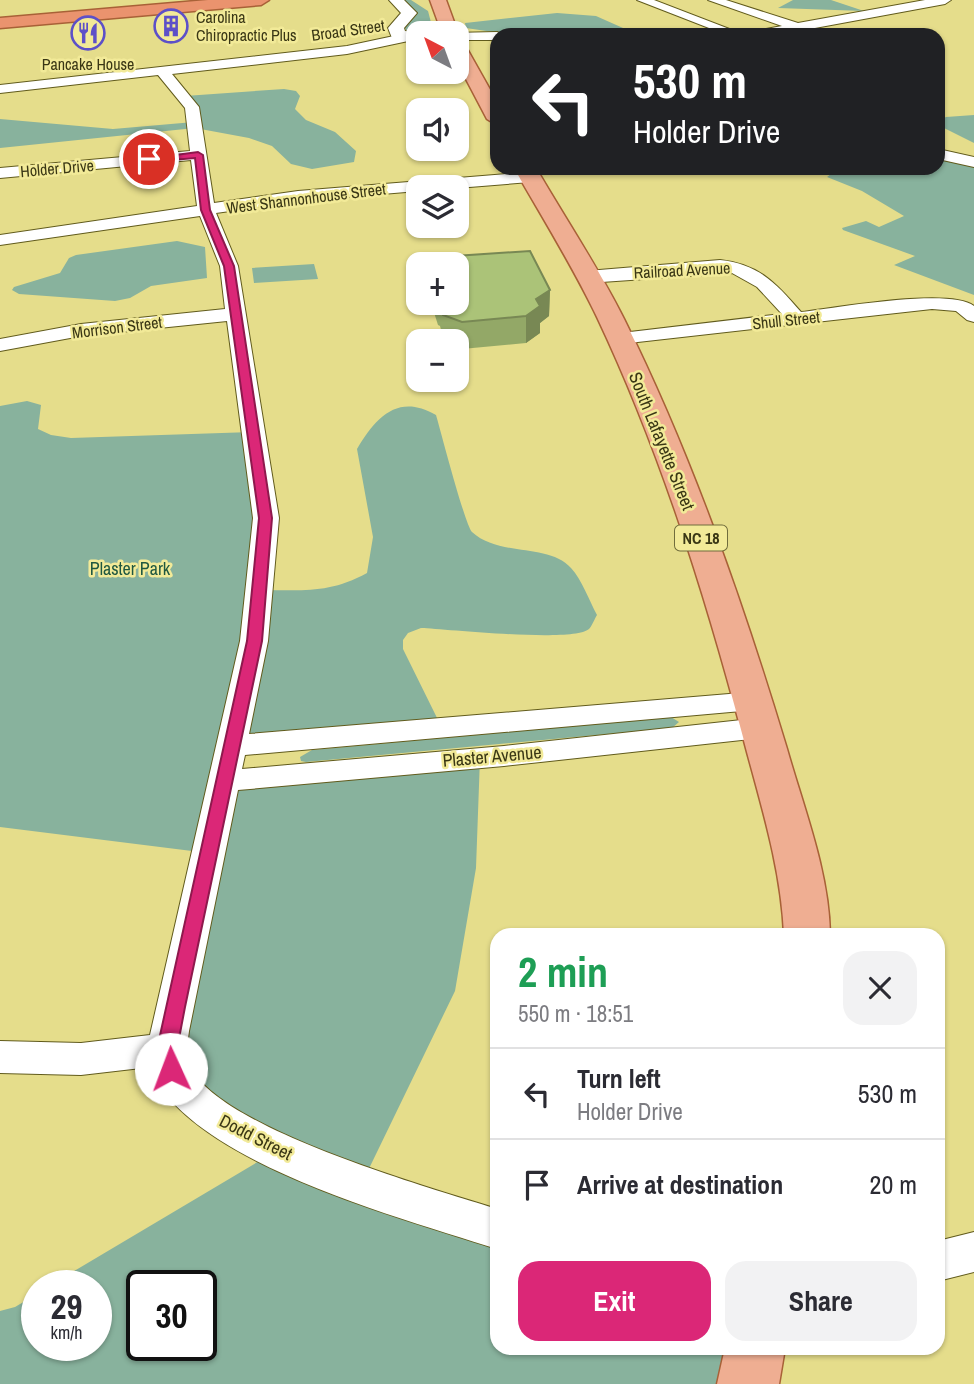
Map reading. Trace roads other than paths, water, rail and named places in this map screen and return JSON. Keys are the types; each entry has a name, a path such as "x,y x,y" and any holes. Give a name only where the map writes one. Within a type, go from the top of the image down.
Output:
{"highway":[{"path":"0,16 186,0"},
{"path":"0,23 261,0"}],"main road":[{"path":"438,0 446,21"},
{"path":"469,69 490,106"},
{"name":"South Lafayette Street","path":"528,175 620,338 717,580 806,901 807,928"},
{"path":"748,1384 754,1355"}],"street":[{"path":"396,0 409,13 396,28 399,36 406,36"},
{"path":"643,0 720,28"},
{"path":"714,0 798,27"},
{"path":"891,0 907,7"},
{"path":"793,28 946,0"},
{"path":"469,36 490,36"},
{"name":"Broad Street","path":"0,89 347,50 406,38"},
{"path":"0,1057 81,1059 167,1049 254,641 266,518 229,266 206,210 192,107 161,70"},
{"name":"Holder Drive","path":"0,173 198,155"},
{"path":"945,156 974,162"},
{"name":"West Shannonhouse Street","path":"0,240 298,196 507,175"},
{"name":"Railroad Avenue","path":"587,277 720,266 739,267 757,275 797,319"},
{"name":"Shull Street","path":"620,338 932,303 952,304 968,309 974,316"},
{"name":"Morrison Street","path":"0,345 81,330 235,314"},
{"name":"Plaster Avenue","path":"231,746 756,714"},
{"name":"Plaster Avenue","path":"224,782 504,756 756,714"},
{"name":"Dodd Street","path":"167,1049 171,1069 190,1095 214,1116 277,1151 490,1226"},
{"path":"945,1259 974,1252"}],"place":[{"name":"Carolina Chiropractic Plus","path":"171,26"},
{"name":"Pancake House","path":"88,33"}],"park label":[{"name":"Plaster Park","path":"130,568"}]}
